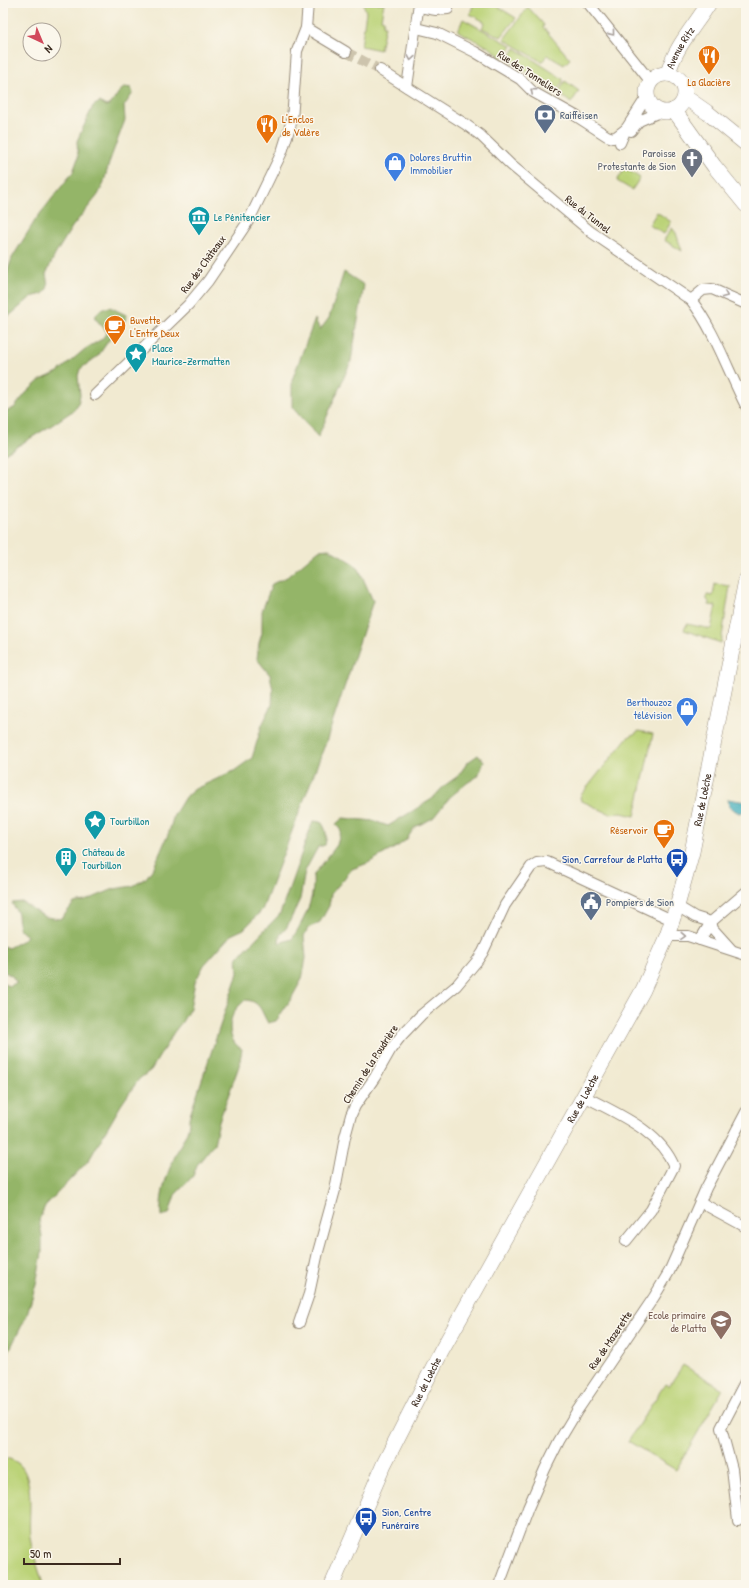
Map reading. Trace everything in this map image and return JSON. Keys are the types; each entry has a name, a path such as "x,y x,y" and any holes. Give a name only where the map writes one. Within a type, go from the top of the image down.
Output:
{"street":[{"name":"Rue des Châteaux","path":"96,395 188,305 208,281 249,220 282,152 292,120 297,51 306,28 308,3"},
{"path":"407,87 419,5 436,10 448,9 449,3"},
{"path":"588,3 649,89 654,107 668,111 746,205"},
{"name":"Avenue Ritz","path":"668,74 669,67 679,49 709,3"},
{"path":"306,28 346,52"},
{"name":"Rue des Tonneliers","path":"416,28 437,33 475,52 520,79 533,92 576,116 607,136 613,138 626,129"},
{"name":"Rue du Tunnel","path":"380,70 480,135 511,165 591,232 691,300 700,312 723,355 746,406"},
{"path":"668,74 679,79 685,90 685,97 681,105 639,121 620,143 626,129 649,89 661,75 668,74"},
{"path":"685,97 708,113 746,144"},
{"path":"691,300 703,290 712,289 746,304"},
{"name":"Rue de Loèche","path":"332,1585 384,1464 412,1408 441,1352 643,990 667,936 678,906 694,844 746,580"},
{"name":"Chemin de la Poudrière","path":"299,1324 310,1294 318,1252 334,1196 345,1137 353,1111 391,1049 401,1036 421,1015 456,986 477,961 483,952 505,905 524,875 531,867 537,863 547,862 672,920"},
{"path":"700,940 711,922 746,892"},
{"path":"678,906 695,917 711,922"},
{"path":"711,922 713,929 733,951"},
{"path":"667,936 688,936 746,955"},
{"path":"584,1096 645,1129 670,1157 674,1166 651,1210 626,1241"},
{"name":"Rue de Mazerette","path":"499,1585 531,1502 559,1441 589,1392 665,1279 700,1202 746,1112"},
{"path":"700,1202 746,1227"},
{"path":"738,1520 732,1469 721,1428 746,1380"}],"green space":[{"path":"363,3 384,3 381,19 384,20 383,26 385,26 380,50 361,46 366,12"},
{"path":"474,3 492,3 516,18 501,37 482,28 485,22 470,14"},
{"path":"528,7 570,59 564,65 547,55 542,62 504,39"},
{"path":"463,19 512,46 502,58 498,57 499,55 490,48 458,31"},
{"path":"515,48 563,79 562,83 554,94 509,59"},
{"path":"565,81 579,91 571,103 558,93"},
{"path":"125,87 131,88 133,93 124,106 125,120 110,160 103,185 98,195 72,227 55,255 46,274 48,286 46,291 43,294 31,297 3,320 3,285 12,258 36,219 73,172 78,158 77,141 93,106 100,102 106,106 111,104 119,92"},
{"path":"625,168 640,178 632,190 617,181"},
{"path":"657,212 671,222 664,234 649,225"},
{"path":"672,228 676,233 682,251 664,240"},
{"path":"344,272 364,285 351,361 318,437 292,407 292,380 315,319 320,330 329,318"},
{"path":"110,307 126,315 127,318 98,356 80,369 78,376 80,395 78,404 74,410 3,455 3,413 14,408 26,393 39,381 58,372 85,349 102,339 107,332 95,318 96,315 103,309"},
{"path":"329,549 350,561 359,569 373,601 326,742 262,910 244,929 231,935 204,965 195,982 190,1008 151,1070 139,1079 121,1105 89,1160 45,1206 39,1220 42,1236 42,1253 36,1284 27,1315 3,1363 3,982 8,986 17,983 12,976 3,971 3,946 8,948 23,940 27,936 19,929 18,914 12,903 22,902 45,917 61,919 74,903 85,901 114,889 133,886 146,878 154,867 169,832 174,815 185,797 195,789 234,771 252,758 262,725 272,705 273,690 270,675 257,659 262,633 262,611 272,584 287,577 319,550"},
{"path":"715,584 730,586 721,643 684,630 687,624 711,629 716,606 709,605 707,595 713,596"},
{"path":"639,731 653,734 635,816 621,813 610,814 582,801 580,798 581,795 627,738"},
{"path":"478,755 484,762 478,776 450,797 433,818 415,827 406,840 398,846 368,863 352,869 331,894 329,906 320,922 308,928 304,936 306,958 302,979 276,1021 268,1023 260,1008 254,1002 245,1000 236,1009 231,1020 230,1031 234,1042 242,1049 239,1066 219,1121 214,1144 197,1165 193,1176 175,1195 169,1214 161,1216 161,1199 165,1182 187,1130 189,1118 238,973 237,958 280,914 313,821 321,822 325,830 325,845 318,847 305,871 300,899 287,927 280,935 279,943 292,939 301,924 308,909 312,893 313,876 337,845 341,831 336,824 343,818 374,821 388,826 432,799 444,786 458,776 468,762"},
{"path":"683,1365 723,1389 676,1470 628,1441 665,1384 669,1386"},
{"path":"3,1458 15,1461 22,1468 27,1478 30,1502 30,1537 43,1585 3,1585"}],"water":[{"path":"728,799 746,802 746,811 739,813 729,807"}],"tunnel":[{"path":"346,52 380,70"}],"place":[{"name":"La Glacière","path":"709,76"},
{"name":"Raiffeisen","path":"545,134"},
{"name":"L'Enclos de Valère","path":"267,144"},
{"name":"Paroisse Protestante de Sion","path":"692,178"},
{"name":"Dolores Bruttin Immobilier","path":"395,182"},
{"name":"Le Pénitencier","path":"199,236"},
{"name":"Buvette L'Entre Deux","path":"115,346"},
{"name":"Place Maurice-Zermatten","path":"136,374"},
{"name":"Berthouzoz télévision","path":"687,728"},
{"name":"Tourbillon","path":"95,840"},
{"name":"Réservoir","path":"664,850"},
{"name":"Château de Tourbillon","path":"66,878"},
{"name":"Sion, Carrefour de Platta","path":"677,878"},
{"name":"Pompiers de Sion","path":"591,922"},
{"name":"Ecole primaire de Platta","path":"721,1340"},
{"name":"Sion, Centre Funéraire","path":"366,1538"}]}
